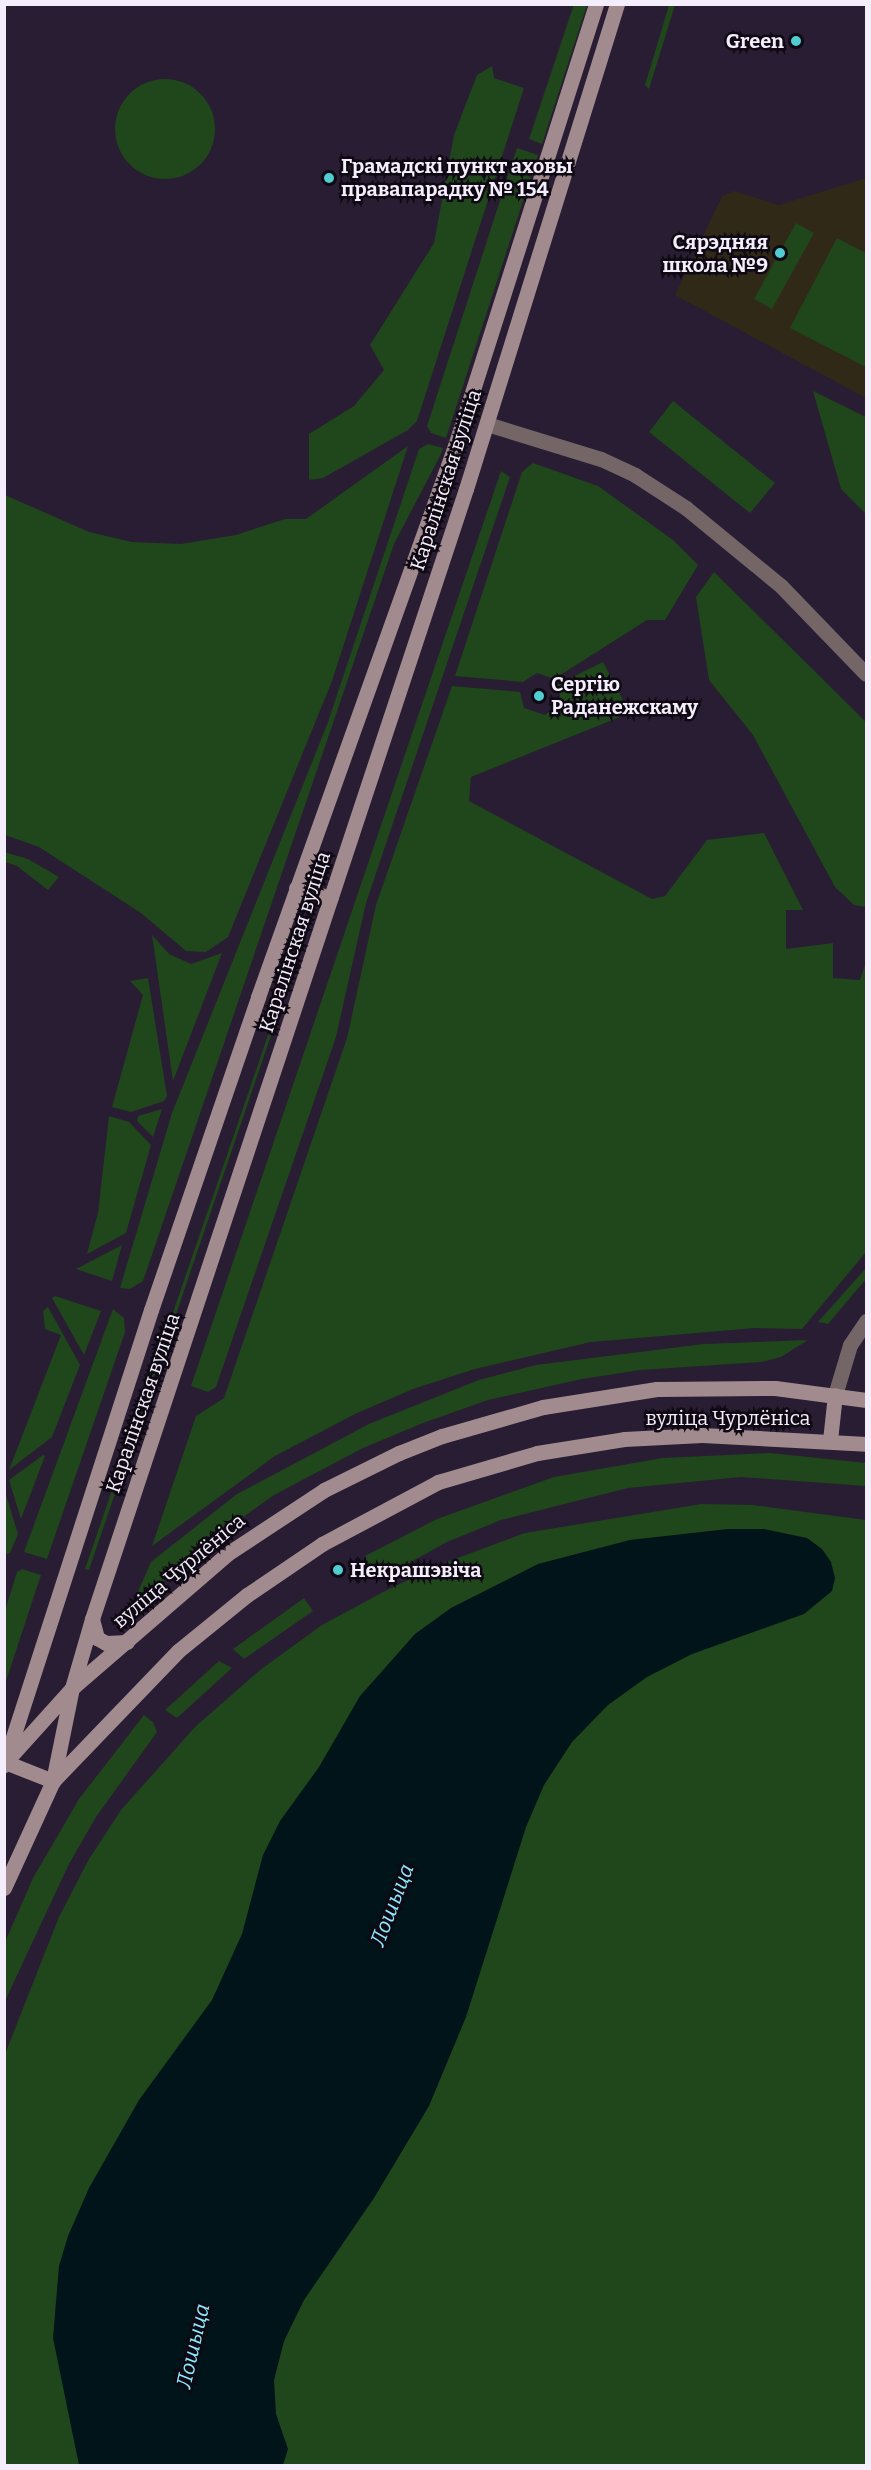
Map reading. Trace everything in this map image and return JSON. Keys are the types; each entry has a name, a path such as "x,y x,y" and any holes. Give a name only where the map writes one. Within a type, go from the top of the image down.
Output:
{"main road":[{"name":"Каралінская вуліца","path":"5,1763 151,1310 296,888 465,418 596,4"},
{"name":"Каралінская вуліца","path":"4,1888 53,1781 72,1688 92,1619 487,424 617,4"},
{"path":"465,418 487,424"},
{"path":"296,888 331,898"},
{"name":"вуліца Чурлёніса","path":"5,1763 72,1688 127,1642 202,1573 288,1510 360,1470 441,1436 543,1407 657,1389 775,1388 867,1400"},
{"path":"830,1440 835,1395"},
{"name":"вуліца Чурлёніса","path":"53,1781 178,1651 247,1595 322,1544 438,1482 537,1453 624,1439 702,1435 830,1440 867,1444"},
{"path":"92,1619 98,1638 106,1644 127,1642"},
{"path":"5,1763 53,1781"}],"street":[{"path":"487,424 601,459 635,475 686,508 781,586 867,674"},
{"path":"835,1395 850,1344 867,1321"}],"shaded area":[{"name":"Сярэдняя школа №9","path":"866,178 866,398 675,295 722,196 734,191 779,205"}],"green space":[{"path":"574,4 587,5 542,144 529,139"},
{"path":"669,5 675,5 649,89 645,85"},
{"path":"492,66 494,78 524,88 417,421 408,430 323,478 309,480 309,434 354,406 384,370 370,345 434,243 454,135 477,75"},
{"path":"165,79 184,82 201,93 212,110 215,129 212,148 201,165 184,176 165,179 146,176 129,165 118,148 115,129 118,110 129,93 146,82"},
{"path":"517,148 538,155 446,438 431,433 427,426"},
{"path":"796,223 814,233 772,309 754,299"},
{"path":"837,238 866,253 866,367 790,328"},
{"path":"813,391 866,417 866,514 841,489"},
{"path":"673,401 775,483 750,513 649,432"},
{"path":"428,444 443,448 394,544 143,1281 130,1289 120,1288 172,1113 328,722 419,449"},
{"path":"408,446 332,681 228,937 206,952 186,951 141,913 39,847 5,835 5,495 89,532 132,542 181,544 236,535 285,519 306,519"},
{"path":"533,463 598,486 673,540 698,565 665,620 647,620 554,679 537,673 523,682 455,676 522,472"},
{"path":"501,471 510,477 366,903 336,1037 216,1387 208,1392 191,1386"},
{"path":"714,572 866,722 866,907 854,905 835,887 753,735 709,680 696,597"},
{"path":"603,662 630,713 471,777 469,801 652,899 665,896 707,840 764,833 803,910 786,910 786,949 833,943 833,978 860,980 866,962 866,1252 802,1329 755,1328 591,1342 475,1369 413,1389 355,1414 275,1456 152,1546 196,1416 224,1398 347,1038 376,905 452,686 520,692 524,708 545,715 561,702 558,684"},
{"path":"4,852 28,859 59,877 48,890 17,866 5,862"},
{"path":"152,935 169,954 191,964 222,953 173,1081"},
{"path":"148,978 167,1096 164,1101 131,1112 112,1107 143,995 130,981"},
{"path":"277,1009 279,1012 89,1570 85,1569"},
{"path":"162,1109 153,1137 137,1121 138,1116"},
{"path":"109,1116 129,1122 151,1145 126,1233 87,1254 98,1213"},
{"path":"122,1245 112,1281 76,1269"},
{"path":"866,1268 866,1279 828,1324 818,1322"},
{"path":"55,1296 101,1311 84,1355 52,1298"},
{"path":"48,1307 80,1365 52,1437 9,1470 61,1335 45,1329 43,1311"},
{"path":"113,1309 124,1318 125,1332 47,1559 24,1552"},
{"path":"808,1340 781,1357 761,1362 640,1370 582,1379 488,1400 423,1423 363,1448 274,1495 225,1530 142,1600 137,1594 151,1562 237,1494 369,1424 479,1380 536,1365 704,1344"},
{"path":"770,1453 866,1463 866,1486 741,1477 628,1488 501,1520 447,1542 391,1573 375,1570 365,1559 365,1556 437,1519 554,1477 663,1458"},
{"path":"43,1455 45,1456 21,1519 9,1480"},
{"path":"5,1492 18,1534 10,1553 5,1555"},
{"path":"701,1504 752,1505 866,1520 866,2465 5,2465 5,2054 59,1917 89,1859 121,1810 195,1727 260,1670 322,1625 385,1591 439,1565 525,1533"},
{"path":"22,1569 41,1575 5,1684 5,1611 17,1572"},
{"path":"304,1598 313,1611 244,1659 233,1649"},
{"path":"219,1661 232,1668 177,1718 165,1710"},
{"path":"144,1715 153,1722 157,1732 96,1817 69,1864 5,2001 5,1942 33,1878 79,1799"}],"water":[{"name":"Лошыца","path":"728,1529 764,1529 807,1538 822,1549 831,1562 835,1578 832,1591 804,1614 692,1654 647,1677 608,1705 572,1742 544,1785 526,1827 466,2017 429,2106 374,2198 304,2300 284,2341 274,2380 276,2414 288,2449 283,2465 79,2465 53,2338 59,2266 68,2236 89,2188 139,2100 212,2000 242,1934 263,1855 280,1821 319,1767 360,1696 415,1634 451,1608 538,1564 630,1540"}],"place":[{"name":"Green","path":"796,41"},
{"name":"Грамадскі пункт аховы правапарадку № 154","path":"329,178"},
{"name":"Сярэдняя школа №9","path":"780,253"},
{"name":"Сергію Раданежскаму","path":"539,696"},
{"name":"Некрашэвіча","path":"338,1570"}]}
